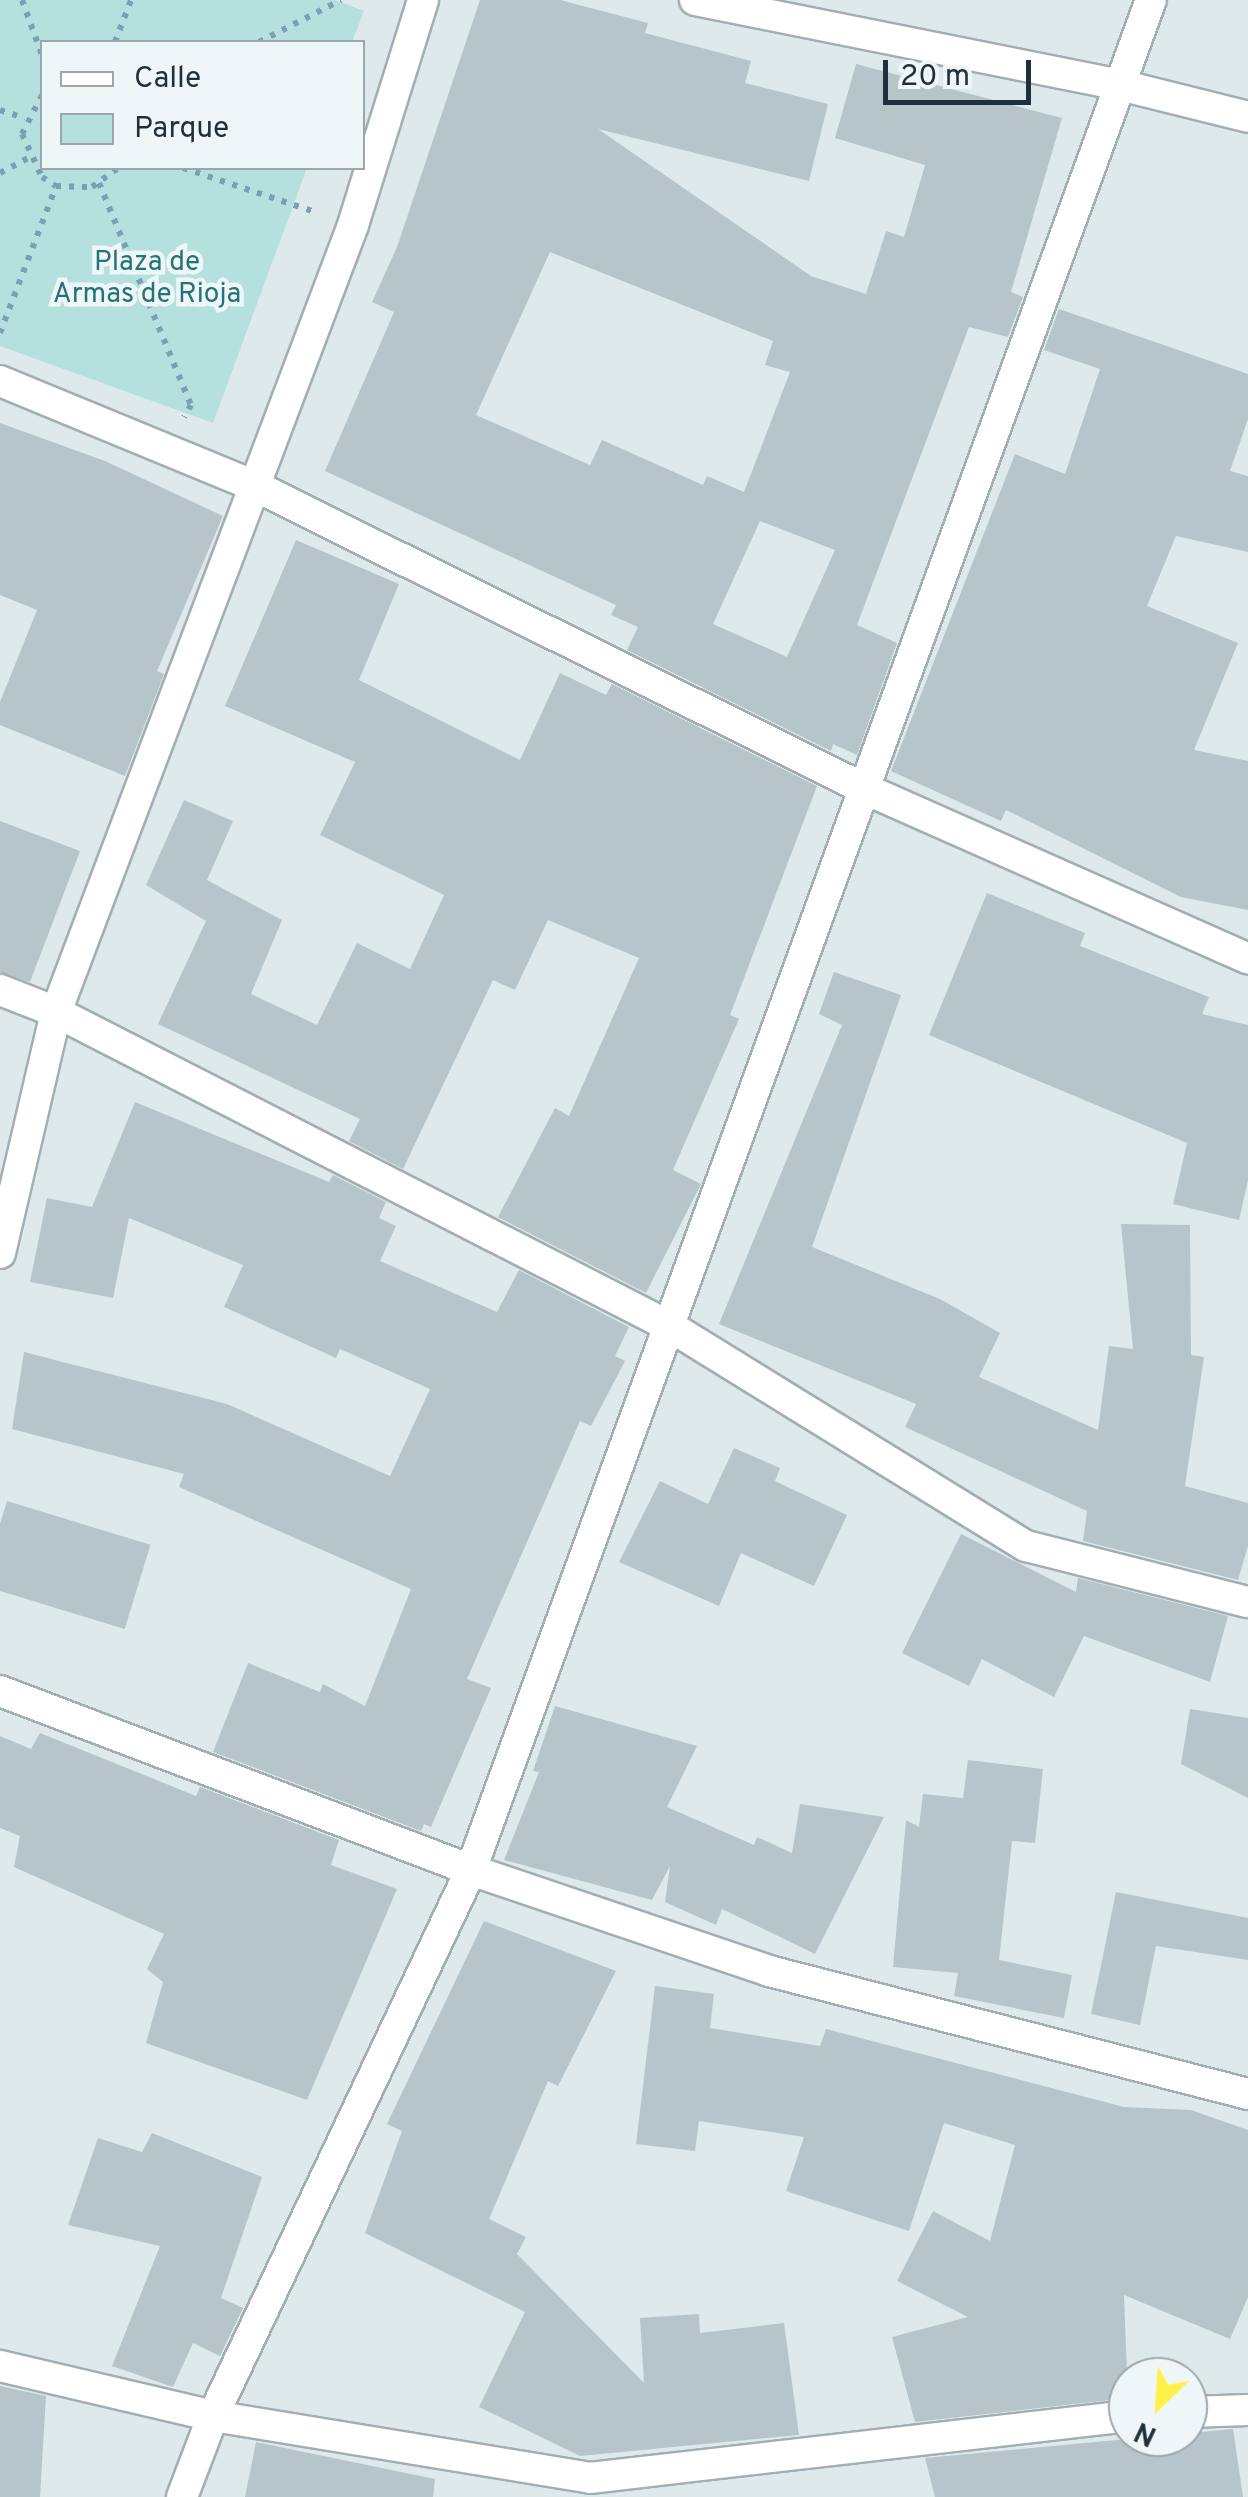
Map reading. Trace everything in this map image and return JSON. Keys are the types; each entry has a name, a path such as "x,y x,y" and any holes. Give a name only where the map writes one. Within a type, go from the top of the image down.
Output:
{"street":[{"path":"0,1253 56,1012 257,488 353,225 423,0"},
{"path":"695,0 1120,85 1248,117"},
{"path":"182,2497 213,2416 471,1870 1151,0"},
{"path":"0,381 257,488 863,788 1248,959"},
{"path":"0,990 56,1012 671,1327 1026,1546 1248,1602"},
{"path":"0,1691 471,1870 769,1971 1248,2094"},
{"path":"0,2366 213,2416 590,2478 1108,2418"},
{"path":"1208,2411 1248,2410"}],"path":[{"path":"22,0 40,50"},
{"path":"116,40 131,0"},
{"path":"263,40 341,0"},
{"path":"40,98 25,118 28,158 56,186 100,183 116,170"},
{"path":"0,110 25,118"},
{"path":"0,173 28,158"},
{"path":"190,170 353,225"},
{"path":"100,183 191,405 166,447"},
{"path":"0,333 56,186"}],"green space":[{"name":"Plaza de Armas de Rioja","path":"0,0 335,0 364,11 353,40 40,40 40,170 306,170 213,423 0,346"}],"building":[{"path":"480,0 560,0 648,23 645,33 751,61 745,83 828,104 809,181 598,129 811,276 866,294 886,231 904,237 925,165 835,138 856,64 1062,118 1011,292 1023,297 1008,337 969,327 857,625 897,643 857,755 833,744 831,751 627,650 638,627 611,615 616,605 325,471 394,312 372,302 397,247","holes":["550,252 773,341 765,365 790,372 744,492 707,476 703,485 602,440 590,465 476,415","760,521 835,550 787,657 713,624"]},
{"path":"1059,309 1248,374 1248,419 1230,471 1248,476 1248,552 1176,536 1147,606 1238,643 1194,750 1248,761 1248,910 1181,897 1006,810 1001,821 891,771 1015,454 1065,474 1100,369 1044,350"},
{"path":"0,423 105,461 223,516 157,671 164,674 125,776 0,725 0,702 37,610 0,595"},
{"path":"296,540 399,584 359,680 520,760 560,673 606,695 612,684 817,786 730,1015 739,1019 673,1170 701,1184 646,1293 498,1217 555,1108 569,1116 639,958 548,920 515,990 493,980 403,1169 349,1141 360,1119 158,1024 206,921 146,885 184,800 233,821 207,880 282,920 251,994 317,1025 357,943 410,969 444,895 320,835 355,762 225,706"},
{"path":"0,821 80,851 30,982 0,972"},
{"path":"987,893 1085,933 1080,946 1209,997 1202,1014 1248,1025 1248,1180 1239,1220 1173,1204 1187,1143 929,1035"},
{"path":"834,972 901,995 812,1247 940,1299 1000,1333 979,1377 1098,1430 1109,1346 1133,1349 1121,1224 1190,1225 1191,1355 1204,1357 1185,1486 1248,1503 1248,1546 1238,1580 1083,1541 1087,1511 905,1427 916,1404 719,1324 842,1025 819,1014"},
{"path":"135,1102 329,1182 333,1175 386,1202 379,1218 396,1226 380,1261 497,1312 519,1270 629,1327 615,1356 625,1361 591,1426 580,1421 467,1679 491,1688 431,1827 424,1824 421,1831 213,1752 248,1663 320,1692 323,1684 365,1706 411,1589 179,1487 184,1474 12,1429 24,1352 227,1404 390,1476 430,1389 340,1349 336,1358 224,1307 243,1265 129,1218 113,1298 30,1282 47,1198 92,1207"},
{"path":"734,1448 780,1468 775,1481 847,1515 814,1586 741,1553 719,1606 619,1562 660,1481 708,1504"},
{"path":"7,1501 150,1545 125,1629 0,1591 0,1524"},
{"path":"961,1534 1076,1592 1078,1578 1228,1616 1210,1682 1084,1636 1054,1697 982,1659 969,1686 902,1653"},
{"path":"555,1706 697,1746 667,1807 754,1845 757,1837 792,1853 800,1804 884,1817 815,1954 722,1909 716,1925 665,1902 670,1866 652,1900 504,1860 539,1772 533,1771"},
{"path":"1190,1709 1248,1718 1248,1798 1181,1764"},
{"path":"40,1733 196,1796 200,1787 339,1840 331,1865 397,1889 307,2100 146,2043 163,1982 147,1969 164,1934 14,1867 20,1836 0,1828 0,1736 31,1749"},
{"path":"968,1760 1043,1769 1035,1843 1012,1841 999,1960 1072,1975 1064,2018 954,1996 958,1973 893,1967 906,1820 919,1827 923,1794 963,1798"},
{"path":"1116,1892 1248,1918 1248,1960 1156,1946 1140,2025 1091,2014"},
{"path":"484,1921 616,1971 558,2086 548,2081 489,2219 526,2237 517,2254 644,2383 640,2318 699,2314 700,2333 784,2323 799,2435 580,2456 479,2407 525,2312 365,2233 402,2131 387,2124"},
{"path":"655,1986 714,1994 710,2028 820,2046 826,2029 1124,2107 1191,2110 1248,2130 1248,2297 1230,2339 1124,2295 1126,2357 1108,2357 1108,2400 915,2422 892,2337 968,2317 897,2281 933,2211 990,2241 1015,2145 944,2123 909,2231 786,2191 804,2137 699,2121 695,2151 636,2144"},
{"path":"152,2133 262,2177 221,2298 243,2308 220,2356 193,2343 173,2387 112,2366 160,2246 68,2225 98,2138 142,2152"},
{"path":"0,2386 46,2396 40,2497 0,2497"},
{"path":"1233,2429 1243,2497 935,2497 925,2458 1108,2441 1108,2457 1208,2457 1208,2431"},
{"path":"256,2442 435,2479 433,2497 245,2497"}]}
